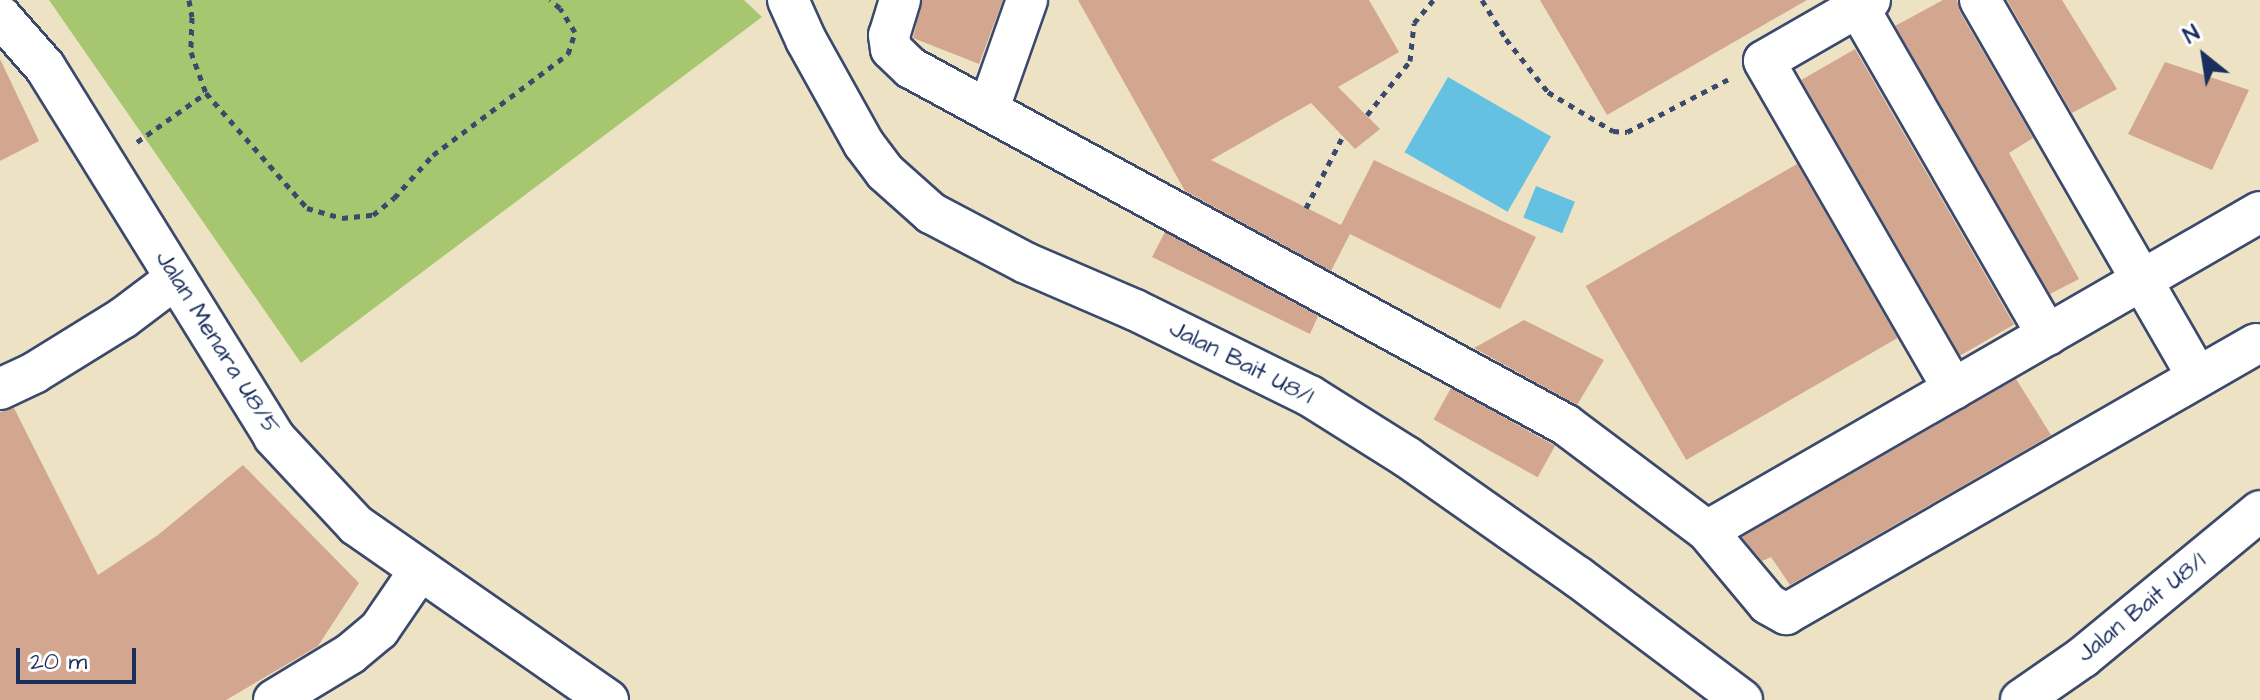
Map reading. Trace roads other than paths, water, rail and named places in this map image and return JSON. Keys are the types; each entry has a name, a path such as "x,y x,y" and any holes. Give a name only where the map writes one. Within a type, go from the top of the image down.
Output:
{"street":[{"name":"Jalan Bait U8/1","path":"788,0 806,40 864,144 885,172 931,213 1026,263 1135,310 1310,396 1407,457 1578,577 1742,700"},
{"path":"900,0 889,35 891,49 911,68 1566,425 1707,531 1768,604 1786,614 2256,344"},
{"path":"989,108 1027,0"},
{"path":"1980,0 2198,377"},
{"path":"1953,389 1764,61 1864,3 2047,335"},
{"name":"Jalan Menara U8/5","path":"0,16 45,67 274,437 356,525 608,700"},
{"path":"1707,531 2260,212"},
{"path":"0,389 34,373 123,318 176,278"},
{"name":"Jalan Bait U8/1","path":"2021,700 2083,657 2260,511"},
{"path":"274,700 350,654 379,630 420,570"}],"water":[{"path":"1448,77 1551,136 1508,212 1404,152"},
{"path":"1536,186 1575,202 1562,233 1523,218"}]}
